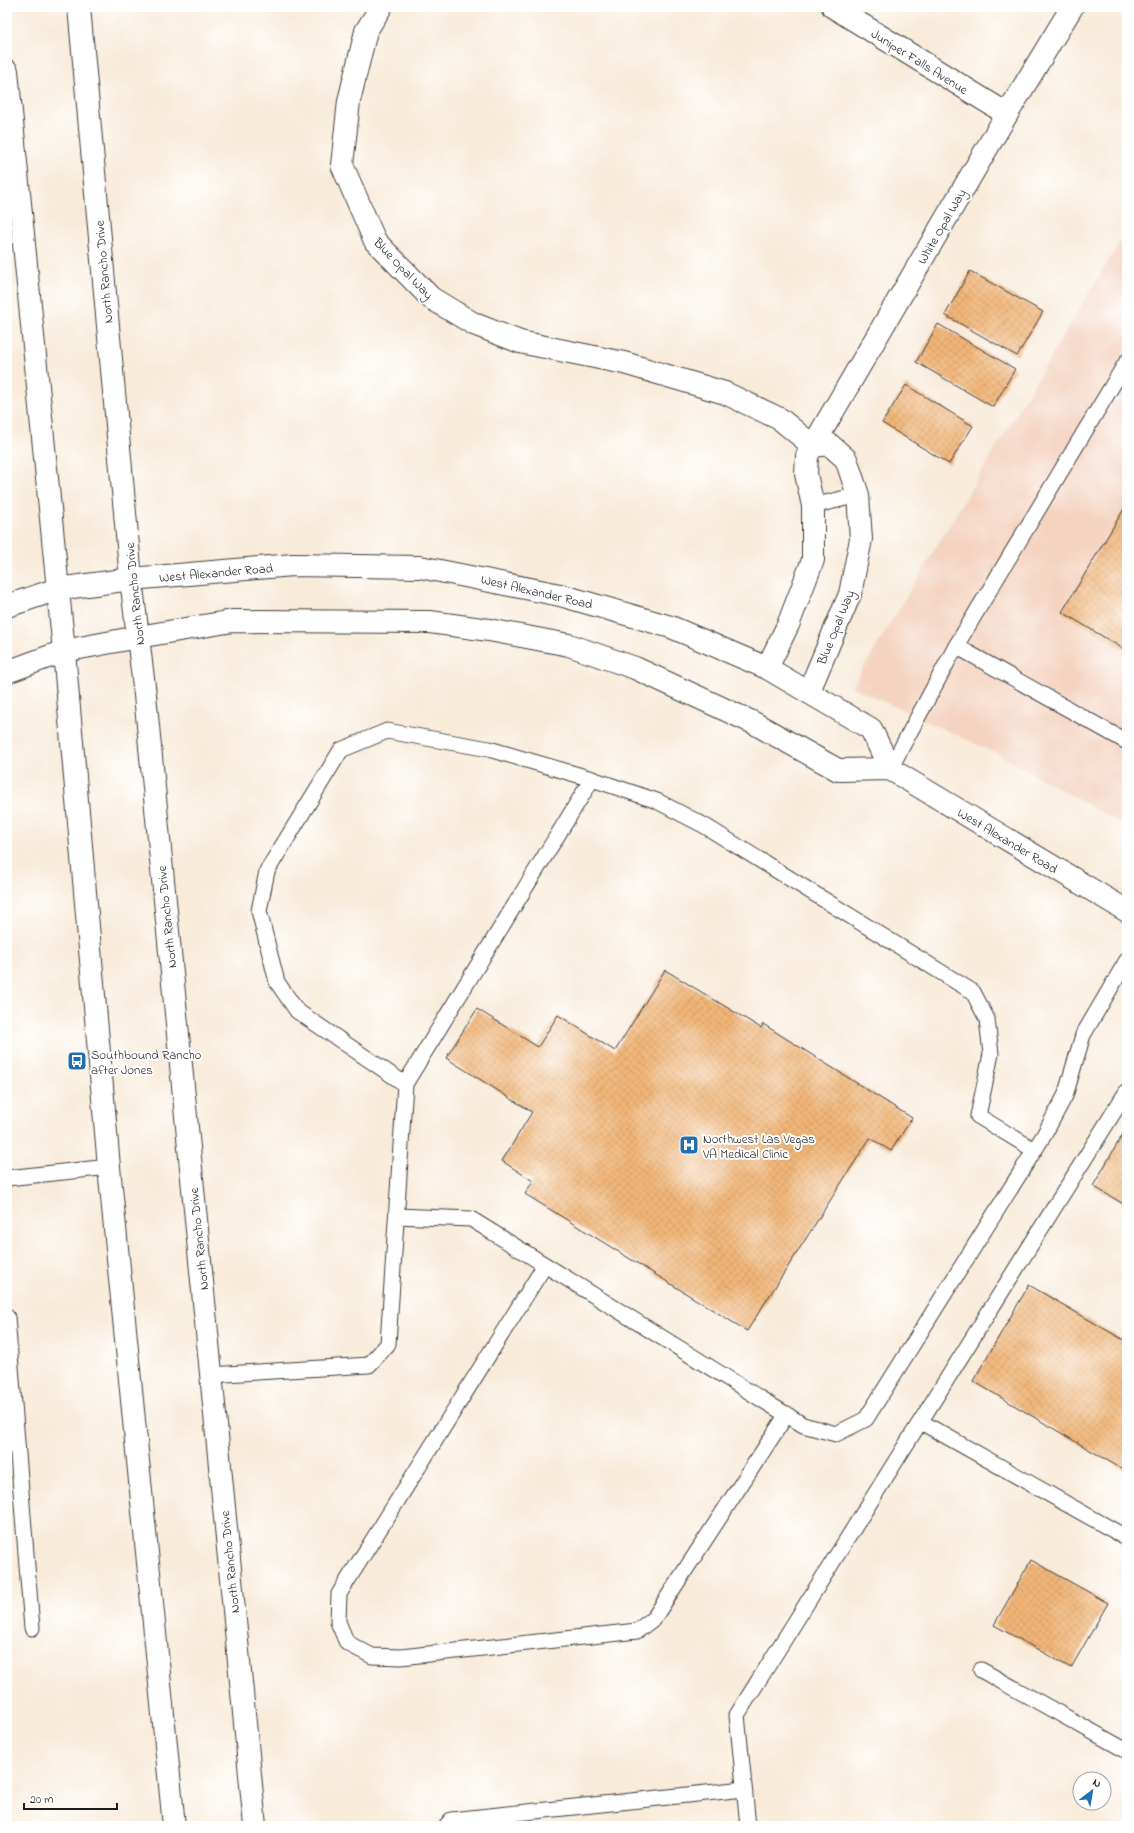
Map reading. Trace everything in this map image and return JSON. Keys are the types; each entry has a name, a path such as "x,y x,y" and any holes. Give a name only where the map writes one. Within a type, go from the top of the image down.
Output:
{"main road":[{"name":"North Rancho Drive","path":"79,7 131,579 138,637 255,1826"},
{"name":"Blue Opal Way","path":"381,7 366,31 349,102 342,165 375,241 431,298 474,324 520,342 624,363 725,394 780,419 813,446 829,444 846,459 858,495 861,539 850,594 809,691"},
{"name":"Juniper Falls Avenue","path":"833,7 1006,114"},
{"name":"White Opal Way","path":"813,446 1006,114 1072,7"},
{"path":"7,71 64,651 109,1167 174,1826"},
{"path":"767,668 788,625 812,560 813,506 806,474 807,456 813,446"},
{"name":"West Alexander Road","path":"7,606 58,588 131,579 293,565 420,567 560,595 671,626 767,668 809,691 871,729 890,769 1127,911"},
{"path":"7,672 64,651 138,637 233,622 430,622 490,630 569,645 635,668 754,723 838,770 890,769"}],"lane":[{"path":"890,769 956,646 1127,361"},
{"path":"813,506 858,495"},
{"path":"956,646 1127,742"},
{"path":"405,1084 298,1010 277,982 259,912 267,871 341,750 386,731 489,749 592,779 657,801 705,826 973,992 987,1018 990,1054 978,1116 1034,1150"},
{"path":"211,1375 369,1365 388,1344 405,1084 592,779"},
{"path":"397,1216 471,1219 803,1425 836,1434 866,1419 1034,1150 1065,1096 1083,1035 1127,960"},
{"path":"748,1826 737,1715 1127,1091"},
{"path":"7,1178 109,1167"},
{"path":"545,1265 338,1594 338,1622 347,1643 372,1656 401,1657 637,1631 654,1618 787,1414"},
{"path":"7,1317 32,1628"},
{"path":"921,1422 1127,1538"},
{"path":"981,1670 1127,1751"},
{"path":"446,1826 451,1820 744,1789"}],"shaded area":[{"path":"1127,230 1127,827 1000,755 852,687"}],"building":[{"path":"970,271 1043,312 1017,356 945,315"},
{"path":"938,324 1015,369 993,407 916,362"},
{"path":"906,385 973,426 949,464 882,423"},
{"path":"1127,504 1127,651 1062,612"},
{"name":"Northwest Las Vegas VA Medical Clinic","path":"665,970 761,1028 763,1024 912,1118 891,1151 870,1138 747,1331 525,1194 533,1181 502,1161 532,1112 446,1058 477,1009 538,1047 558,1015 615,1051"},
{"path":"1127,1127 1127,1206 1093,1186"},
{"path":"1029,1285 1127,1342 1127,1472 973,1381"},
{"path":"1031,1560 1108,1603 1071,1668 994,1625"},
{"path":"583,1823 583,1826 535,1826 535,1825"}],"place":[{"name":"Southbound Rancho after Jones","path":"77,1061"},
{"name":"Northwest Las Vegas VA Medical Clinic","path":"689,1145"}]}
